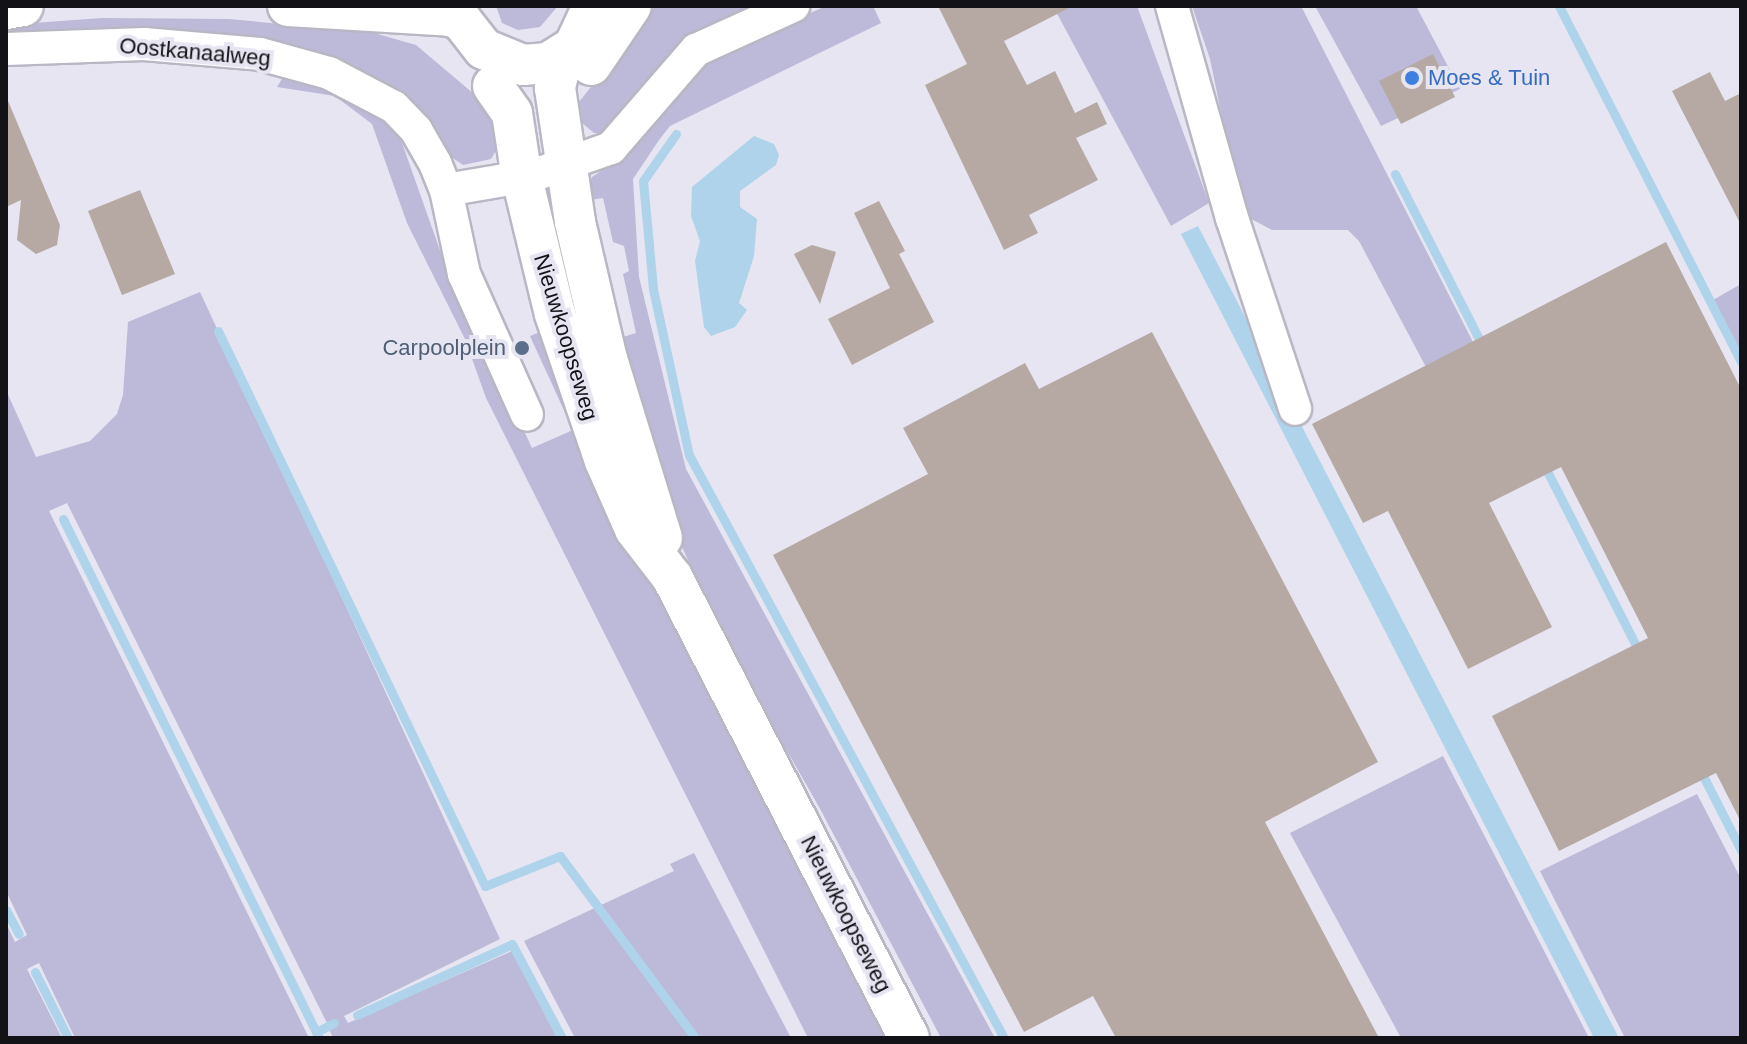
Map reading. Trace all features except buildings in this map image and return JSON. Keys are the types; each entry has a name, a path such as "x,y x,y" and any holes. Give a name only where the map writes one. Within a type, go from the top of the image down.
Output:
{"main road":[{"path":"6,9 23,6"},
{"path":"288,6 339,10 383,8 439,20 461,20 484,49 509,63 559,71 588,67 605,14"},
{"path":"439,20 470,71 493,86 524,92 559,71"},
{"name":"Nieuwkoopseweg","path":"559,71 575,222 607,359 672,577"},
{"name":"Nieuwkoopseweg","path":"493,86 512,113 522,178 555,314 605,461 635,529 672,577 909,1038"}],"street":[{"path":"527,415 464,274 446,190 522,178 604,151 623,139 696,50 793,6"},
{"path":"1172,6 1232,218 1295,409"},
{"name":"Oostkanaalweg","path":"6,49 144,44 260,54 329,73 394,107 416,130 446,190"}],"shaded area":[{"path":"496,6 558,6 540,27 518,30 502,23"},
{"path":"655,6 761,6 608,133 594,133 581,122 579,102"},
{"path":"826,6 873,6 881,23 670,126 659,140 633,179 639,277 686,469 995,1038 941,1038 818,805 724,641 675,531 632,391 623,337 636,333 623,274 629,271 624,246 613,242 603,198 591,200 587,188 592,177 631,151 709,58"},
{"path":"1053,6 1137,6 1209,203 1171,226"},
{"path":"1192,6 1301,6 1474,344 1427,369 1359,241 1348,230 1272,230 1242,214 1210,59"},
{"path":"1315,6 1416,6 1460,89 1381,126"},
{"path":"102,18 229,19 374,33 416,45 487,105 501,142 491,159 463,165 450,156 420,113 297,52 6,36 6,25"},
{"path":"285,74 359,98 401,140 443,259 532,448 573,430 530,336 540,332 623,526 886,1038 808,1038 486,398 465,339 407,223 372,124 335,96 277,87"},
{"path":"1741,284 1741,355 1713,300"},
{"path":"200,292 500,939 344,1016 348,1023 512,951 557,1038 333,1038 329,1029 339,1023 327,1023 67,503 49,511 309,1038 75,1038 39,963 27,969 62,1038 6,1038 6,923 15,942 27,935 6,891 6,390 36,457 90,441 117,414 123,395 128,322"},
{"path":"1443,756 1589,1038 1401,1038 1290,833"},
{"path":"1697,794 1741,879 1741,1038 1625,1038 1540,871"},
{"path":"694,853 791,1038 575,1038 524,941 674,871 670,864"}],"water":[{"path":"754,136 774,144 779,155 776,165 740,191 740,207 757,219 754,256 739,303 747,310 735,327 711,336 704,327 695,261 700,241 691,216 692,187"},
{"path":"1198,226 1619,1038 1594,1038 1181,234"}],"waterway":[{"path":"1559,6 1741,361"},
{"path":"676,134 643,181 653,289 689,455 1004,1038"},
{"path":"1395,174 1484,349"},
{"path":"218,331 485,886 560,856 695,1038"},
{"path":"1544,465 1641,655"},
{"path":"63,519 319,1038"},
{"path":"1699,768 1741,850"},
{"path":"6,910 19,934"},
{"path":"357,1015 512,944 562,1038"},
{"path":"35,972 68,1038"},
{"path":"316,1032 334,1023"}],"place":[{"name":"Moes & Tuin","path":"1412,78"},
{"name":"Carpoolplein","path":"522,348"}]}
